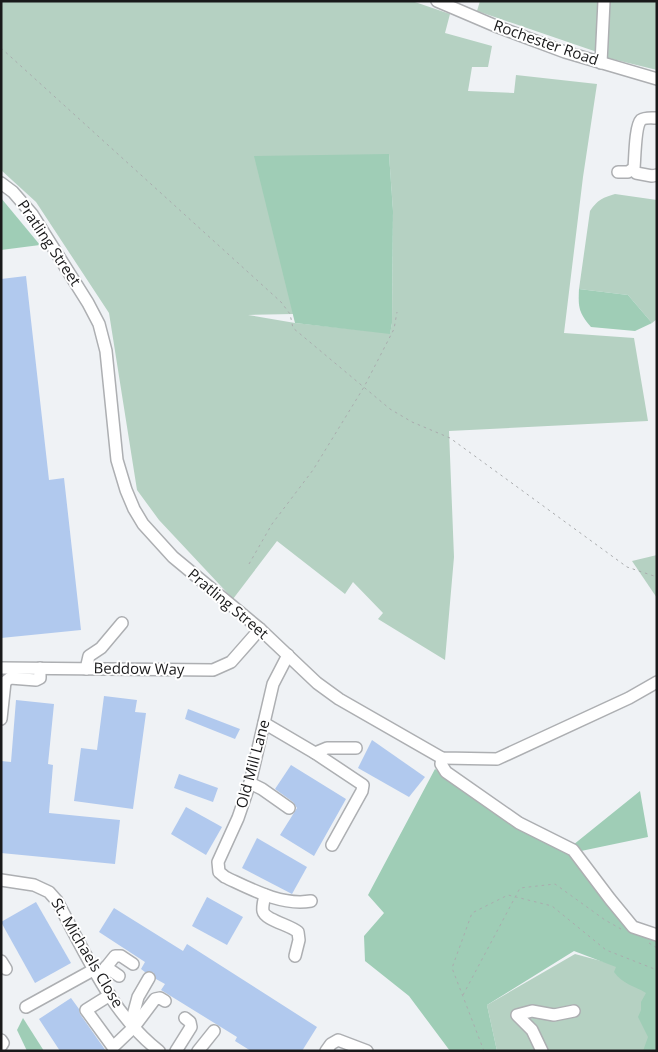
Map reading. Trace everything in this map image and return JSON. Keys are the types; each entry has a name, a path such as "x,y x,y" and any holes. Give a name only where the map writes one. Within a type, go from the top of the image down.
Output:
{"street":[{"name":"Rochester Road","path":"437,1 498,27 565,52 657,79"},
{"path":"601,63 604,1"},
{"path":"618,172 628,172 634,168 637,127 640,121 646,118 657,118"},
{"path":"636,173 657,175"},
{"name":"Pratling Street","path":"1,183 13,192 32,214 80,289 98,324 106,351 117,460 123,483 134,509 143,524 162,547 260,629 317,683 338,698 442,758 497,759 629,698 657,682"},
{"path":"86,669 89,656 101,648 122,623"},
{"name":"Beddow Way","path":"1,668 213,670 231,662 260,629"},
{"name":"Old Mill Lane","path":"266,895 225,877 218,872 217,867 220,856 238,818 250,783 273,684 288,655"},
{"path":"1,719 5,682 10,678 36,680 40,678 40,668"},
{"path":"264,724 315,753 363,785 362,791 332,845"},
{"path":"315,753 327,748 356,748"},
{"path":"442,758 441,764 446,772 519,823 573,850 633,927 652,939"},
{"path":"250,783 290,808"},
{"name":"St. Michaels Close","path":"1,880 34,885 49,892 100,971 110,995 151,1048"},
{"path":"295,956 300,940 298,932 267,917 263,913 266,895 301,903 311,901"},
{"path":"26,1007 100,971 115,956 118,955 133,964"},
{"path":"100,971 119,976"},
{"path":"132,1025 138,997 149,978"},
{"path":"110,995 86,1010 113,1047 155,1000 160,998 165,1001"},
{"path":"542,1051 532,1030 518,1015 532,1011 554,1015 574,1011"},
{"path":"176,1051 191,1027 190,1022 185,1018"},
{"path":"198,1051 214,1031"},
{"path":"1,1040 3,1043 1,1046"},
{"path":"326,1051 331,1044 338,1040 367,1051"}],"path":[{"path":"1,48 281,302 290,314 294,328 390,409 412,422 450,438 627,567 657,577"},
{"path":"249,564 272,524 313,470 364,387 394,329 398,312"},
{"path":"463,996 520,888 555,884 622,930"},
{"path":"484,1051 452,968 472,912 508,895 552,906 606,950 657,970"},
{"path":"652,939 657,948"}],"green space":[{"path":"1,1 412,1 450,14 445,33 492,46 488,67 472,67 468,91 514,93 516,75 597,84 583,177 564,333 634,338 648,421 449,431 454,557 445,660 378,619 383,613 353,582 345,594 277,541 233,599 159,520 137,490 109,313 36,202 1,170","holes":["389,154 393,211 392,323 390,333 295,323 248,315 293,314"]},
{"path":"480,1 600,1 597,52 477,11"},
{"path":"609,1 657,1 657,70 608,58"},
{"path":"389,154 393,211 392,323 390,334 295,323 254,156"},
{"path":"615,194 657,200 657,319 652,323 628,295 579,289 590,211 595,204 607,196"},
{"path":"1,198 40,245 1,250"},
{"path":"579,289 628,295 652,323 635,331 591,327 580,310"},
{"path":"657,555 657,598 632,561"},
{"path":"435,769 523,828 573,845 640,791 648,837 581,851 628,927 657,941 657,1051 643,1051 648,1037 638,1017 641,1010 641,1002 646,993 617,976 614,972 616,967 574,951 487,1005 497,1051 450,1051 409,996 365,961 364,936 384,913 368,895"},
{"path":"575,954 657,976 657,1051 497,1051 487,1005"},
{"path":"23,1018 44,1051 27,1051 17,1030"}],"building":[{"path":"26,276 49,480 64,478 81,630 1,638 1,279"},
{"path":"104,696 137,700 135,712 146,713 133,809 74,801 81,748 97,750"},
{"path":"16,700 54,704 48,764 53,765 49,813 120,820 115,864 1,853 1,761 11,762"},
{"path":"188,709 240,729 235,739 185,719"},
{"path":"372,740 425,777 409,797 358,768"},
{"path":"291,765 346,799 314,856 280,835 297,808 293,802 275,789"},
{"path":"179,774 218,788 213,802 174,788"},
{"path":"186,807 222,827 206,855 171,834"},
{"path":"257,838 307,867 292,894 242,868"},
{"path":"207,897 243,917 227,945 192,926"},
{"path":"36,902 71,963 35,983 1,922"},
{"path":"114,908 183,951 187,944 317,1027 302,1051 251,1051 235,1041 237,1037 161,990 165,984 156,979 153,972 145,972 141,969 145,962 99,932"},
{"path":"71,998 106,1051 60,1051 39,1019"}]}
